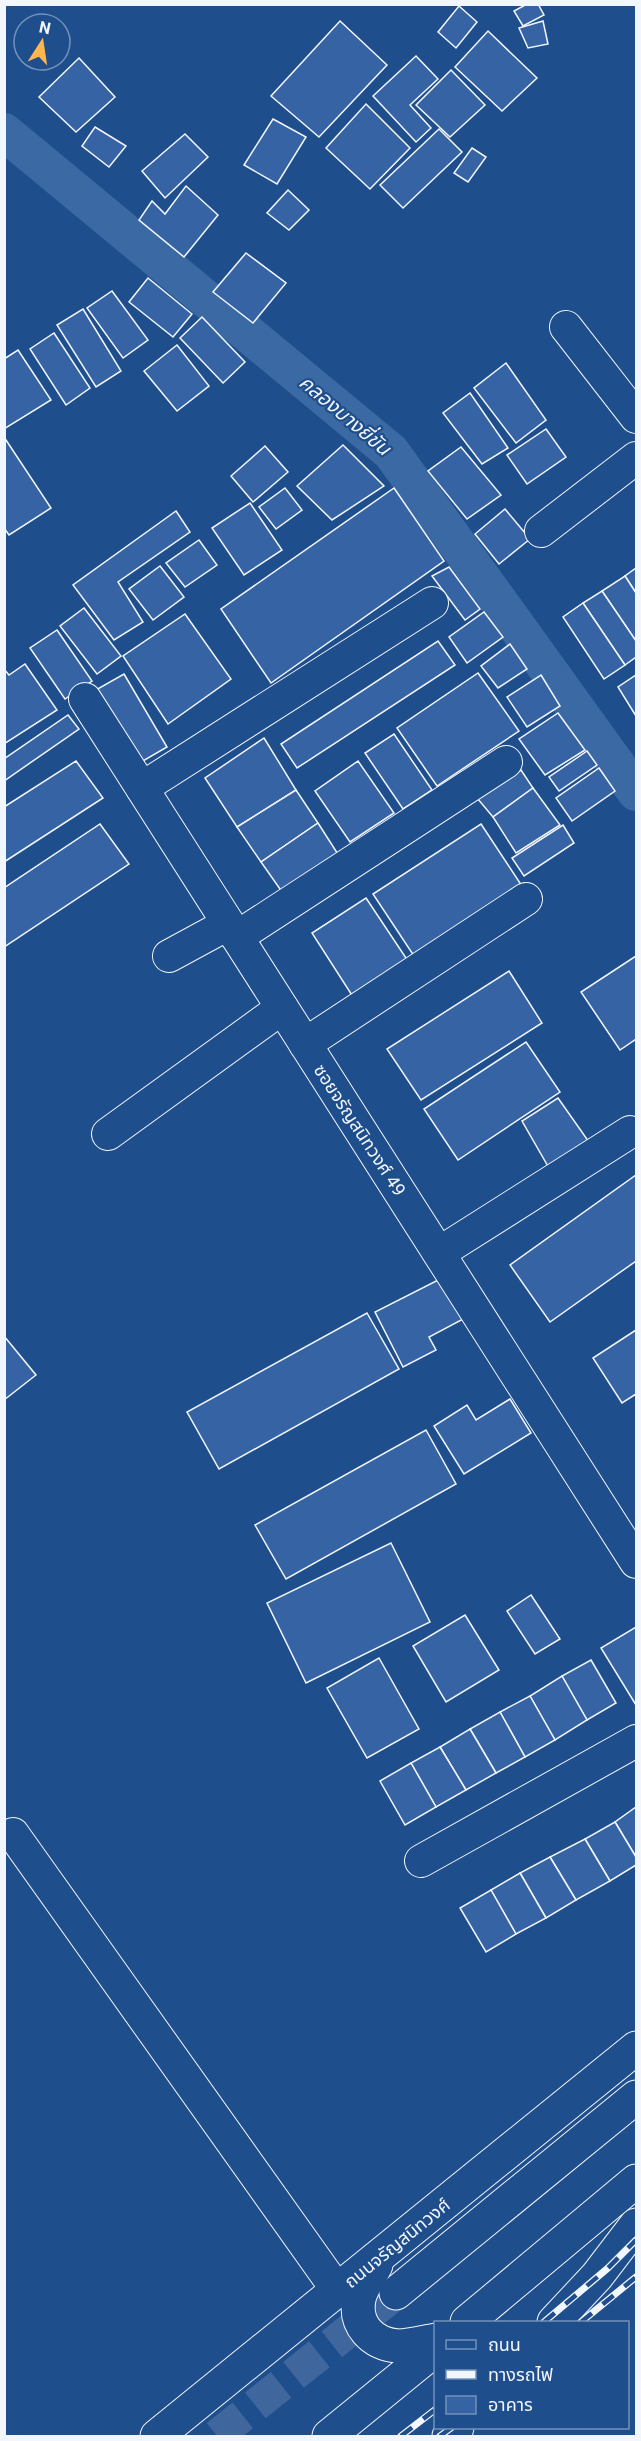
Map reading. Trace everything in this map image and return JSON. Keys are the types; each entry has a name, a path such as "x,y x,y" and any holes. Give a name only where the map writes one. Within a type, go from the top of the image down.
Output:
{"main road":[{"name":"ถนนจรัญสนิทวงศ์","path":"157,2436 636,2048"},
{"name":"ถนนจรัญสนิทวงศ์","path":"396,2293 636,2097"},
{"path":"468,2321 636,2181"},
{"path":"555,2321 597,2276 636,2225"},
{"path":"381,2256 359,2297 358,2314 365,2331 378,2341 399,2346 434,2340"},
{"path":"329,2436 434,2350"}],"street":[{"path":"566,327 636,417"},
{"path":"541,531 636,458"},
{"path":"142,788 432,603"},
{"name":"ซอยจรัญสนิทวงศ์ 49","path":"84,699 636,1562"},
{"path":"169,956 232,930 506,762"},
{"path":"305,1044 526,899"},
{"path":"108,1134 282,1008"},
{"path":"439,1252 630,1132"},
{"path":"421,1861 636,1741"},
{"path":"13,1834 338,2291"}],"building":[{"path":"527,4 538,4 544,15 523,26 514,11"},
{"path":"459,6 477,22 456,48 438,32"},
{"path":"340,21 387,65 319,137 271,96"},
{"path":"543,21 548,44 528,48 519,28"},
{"path":"488,31 537,78 502,111 455,67"},
{"path":"416,56 438,79 410,105 431,128 416,142 373,96"},
{"path":"79,58 115,97 76,132 39,97 65,72 72,72 72,65"},
{"path":"451,70 485,105 450,137 416,105"},
{"path":"366,104 410,148 370,189 326,148"},
{"path":"273,119 306,137 277,184 244,165"},
{"path":"95,127 126,146 109,167 82,146"},
{"path":"439,129 462,152 403,208 380,185"},
{"path":"185,134 208,157 165,198 142,171"},
{"path":"472,148 486,157 468,182 454,173"},
{"path":"186,186 218,215 184,257 139,220 152,201 165,214"},
{"path":"288,190 309,210 289,230 267,213"},
{"path":"246,253 286,283 253,323 213,292"},
{"path":"148,278 192,314 173,337 129,302"},
{"path":"112,291 148,340 123,358 87,308"},
{"path":"83,309 121,371 96,387 57,325"},
{"path":"202,317 245,362 223,383 180,338"},
{"path":"54,333 90,388 66,405 30,349"},
{"path":"177,345 209,386 177,411 144,371"},
{"path":"18,350 51,400 4,429 4,359"},
{"path":"506,363 546,420 516,443 474,388"},
{"path":"470,393 508,448 482,464 443,413"},
{"path":"546,429 566,457 527,484 507,455"},
{"path":"4,437 51,508 9,535 4,528"},
{"path":"343,445 384,486 332,520 297,486"},
{"path":"265,446 288,472 253,502 231,476"},
{"path":"461,447 501,495 467,519 428,471"},
{"path":"285,488 302,510 276,529 259,507"},
{"path":"394,488 444,561 271,683 221,609"},
{"path":"250,503 282,550 244,575 212,528"},
{"path":"505,509 530,539 499,564 475,534"},
{"path":"176,511 190,532 118,582 143,622 114,640 73,585"},
{"path":"199,540 217,565 185,587 166,563"},
{"path":"160,566 184,597 153,620 129,589"},
{"path":"449,567 480,609 465,620 432,576"},
{"path":"636,568 636,593 625,576"},
{"path":"625,576 636,593 636,641 602,591"},
{"path":"602,591 636,641 636,657 625,665 583,603"},
{"path":"583,603 625,665 604,679 563,617"},
{"path":"84,608 121,656 97,674 60,626"},
{"path":"484,612 503,637 467,663 449,637"},
{"path":"185,614 231,679 168,724 123,656"},
{"path":"57,630 92,681 65,699 30,648"},
{"path":"438,641 455,665 297,768 281,744"},
{"path":"510,644 527,669 498,688 481,666"},
{"path":"25,664 57,710 4,744 4,669 9,675"},
{"path":"478,673 519,731 437,786 397,728"},
{"path":"124,674 167,747 136,765 94,691"},
{"path":"541,675 560,706 527,727 507,697"},
{"path":"636,675 636,716 618,687"},
{"path":"558,713 585,750 545,775 519,739"},
{"path":"68,715 79,729 4,781 4,759"},
{"path":"394,734 432,790 403,809 365,753"},
{"path":"264,738 296,790 237,827 205,778"},
{"path":"587,751 597,765 559,791 549,777"},
{"path":"76,761 103,798 4,862 4,807"},
{"path":"358,761 394,813 350,842 315,791"},
{"path":"599,768 615,791 572,821 556,798"},
{"path":"521,770 533,788 493,817 477,798"},
{"path":"533,788 560,825 516,853 493,817"},
{"path":"296,790 318,823 261,862 237,827"},
{"path":"318,823 343,862 287,899 261,862"},
{"path":"100,824 129,864 4,947 4,888"},
{"path":"481,824 522,886 414,956 373,894"},
{"path":"563,825 574,843 524,876 512,858"},
{"path":"366,898 410,964 355,1000 312,933"},
{"path":"636,956 636,1039 620,1050 581,992"},
{"path":"509,971 542,1023 421,1100 387,1049"},
{"path":"526,1042 560,1092 458,1160 424,1109"},
{"path":"558,1098 589,1142 549,1168 522,1121"},
{"path":"636,1175 636,1261 550,1322 510,1265"},
{"path":"446,1276 467,1317 429,1337 436,1350 403,1367 375,1312"},
{"path":"367,1313 399,1369 219,1469 187,1412"},
{"path":"636,1330 636,1394 622,1403 593,1358"},
{"path":"4,1336 36,1375 4,1400"},
{"path":"510,1399 531,1433 464,1474 434,1426 467,1405 476,1420"},
{"path":"426,1430 456,1484 286,1579 255,1525"},
{"path":"391,1543 430,1622 306,1683 267,1603"},
{"path":"531,1595 560,1639 535,1654 507,1611"},
{"path":"465,1615 499,1670 446,1702 413,1646"},
{"path":"636,1627 636,1705 601,1648"},
{"path":"379,1658 419,1729 367,1758 327,1688"},
{"path":"591,1660 616,1703 587,1720 562,1676"},
{"path":"562,1676 587,1720 555,1740 530,1696"},
{"path":"530,1696 555,1740 525,1757 500,1712"},
{"path":"500,1712 525,1757 496,1773 470,1729"},
{"path":"470,1729 496,1773 466,1790 440,1747"},
{"path":"440,1747 466,1790 436,1807 411,1763"},
{"path":"411,1763 436,1807 405,1825 380,1781"},
{"path":"636,1807 636,1857 615,1822"},
{"path":"615,1822 636,1857 636,1865 610,1881 585,1839"},
{"path":"585,1839 610,1881 576,1900 550,1857"},
{"path":"550,1857 576,1900 546,1918 520,1873"},
{"path":"520,1873 546,1918 516,1934 491,1890"},
{"path":"491,1890 516,1934 486,1952 460,1908"}],"waterway":[{"name":"คลองบางยี่ขัน","path":"4,132 391,452 636,792"}],"tunnel":[{"path":"217,2436 396,2293"}],"railway":[{"path":"545,2321 608,2268 636,2240"},
{"path":"582,2321 636,2277"},
{"path":"401,2436 434,2411"},
{"path":"440,2436 450,2429"}]}
